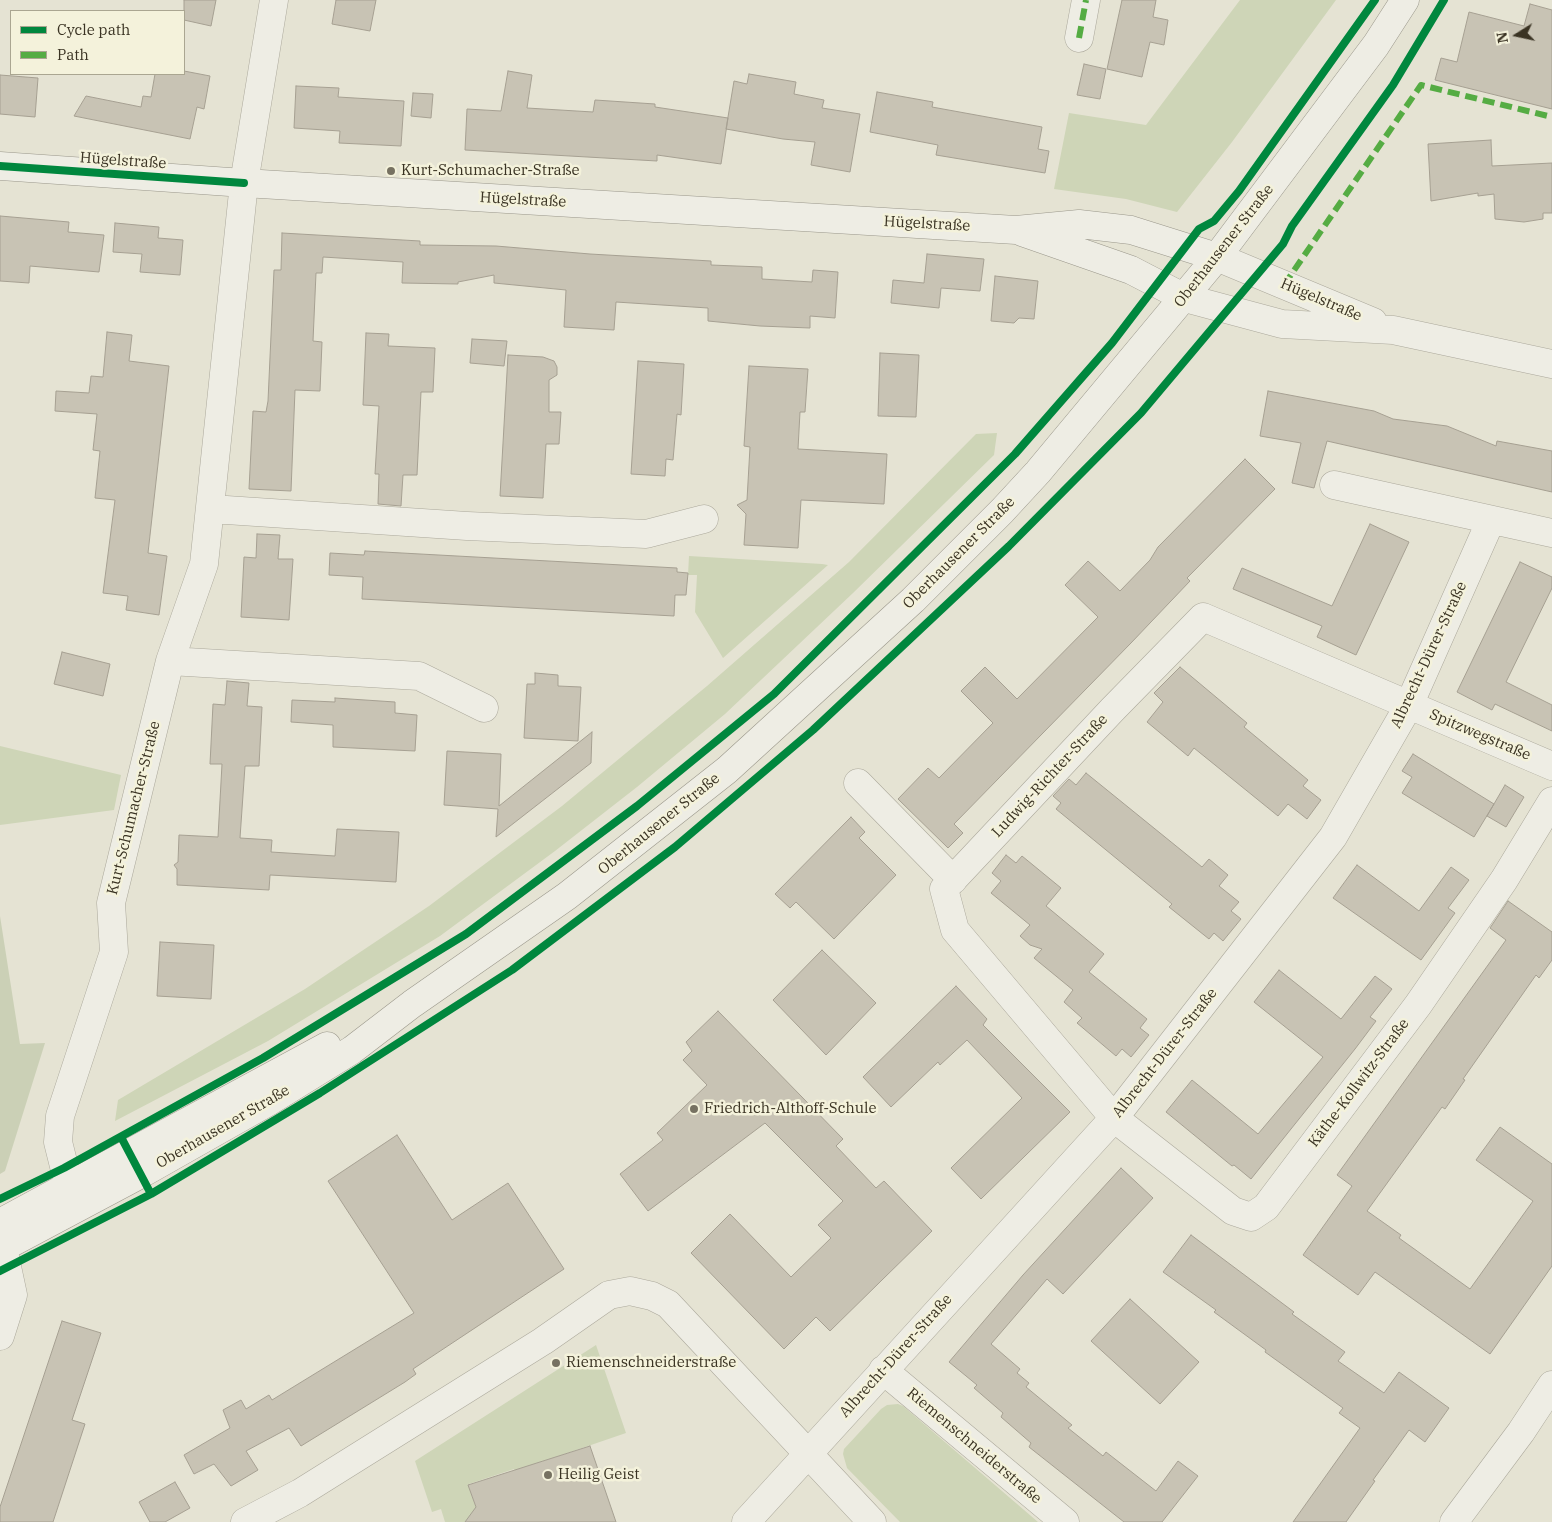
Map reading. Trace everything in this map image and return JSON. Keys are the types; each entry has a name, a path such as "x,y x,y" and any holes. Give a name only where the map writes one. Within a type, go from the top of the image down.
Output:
{"street":[{"name":"Kurt-Schumacher-Straße","path":"69,1186 58,1142 60,1116 114,952 111,903 170,662 204,564 211,509 218,415 244,184 274,0"},
{"path":"1079,38 1086,0"},
{"name":"Oberhausener Straße","path":"1,1240 141,1174 268,1102 352,1050 412,1004 567,896 727,770 913,600 1038,472 1185,298 1217,257 1376,45 1405,0"},
{"name":"Hügelstraße","path":"0,166 244,184 1016,230 1079,224 1132,230 1217,257 1393,330"},
{"name":"Hügelstraße","path":"1016,230 1131,270 1185,298 1282,324 1393,330 1552,364"},
{"path":"1334,485 1552,533"},
{"path":"211,509 467,526 646,534 704,519"},
{"name":"Albrecht-Dürer-Straße","path":"746,1522 1114,1118 1333,837 1409,705 1491,520"},
{"name":"Ludwig-Richter-Straße","path":"1114,1118 955,930 944,889 1112,710 1203,617 1409,705"},
{"path":"170,662 419,676 484,708"},
{"name":"Spitzwegstraße","path":"1409,705 1552,766"},
{"path":"858,783 953,880"},
{"name":"Käthe-Kollwitz-Straße","path":"1114,1118 1233,1211 1251,1217 1266,1206 1418,1005 1504,880 1552,801"},
{"name":"Oberhausener Straße","path":"1,1240 69,1186 344,1037 412,1004"},
{"path":"0,1336 13,1295 1,1240"},
{"path":"245,1522 300,1494 543,1341 609,1295 630,1291 652,1296 668,1304 694,1329 806,1454 872,1522"},
{"name":"Riemenschneiderstraße","path":"883,1370 1065,1522"},
{"path":"1454,1522 1521,1432 1552,1385"}],"green space":[{"path":"1240,0 1336,0 1232,142 1177,212 1126,199 1054,189 1069,113 1146,125"},
{"path":"997,433 994,455 853,593 725,714 637,787 555,851 440,936 268,1041 115,1121 118,1100 305,989 429,906 562,806 707,686 849,562 976,434"},
{"path":"689,556 828,565 723,658 695,612 697,575 688,575"},
{"path":"0,746 121,775 114,810 0,825"},
{"path":"0,916 20,1044 45,1043 5,1171 0,1174"},
{"path":"596,1345 626,1433 515,1471 514,1469 469,1484 477,1510 471,1514 467,1522 445,1522 441,1509 432,1512 415,1461"},
{"path":"898,1404 903,1406 1038,1522 900,1522 847,1468 843,1454 844,1449 881,1409 887,1405"}],"building":[{"path":"184,0 216,0 211,26 185,20"},
{"path":"336,0 376,0 370,31 332,24"},
{"path":"1122,0 1156,0 1153,17 1168,20 1164,45 1150,42 1142,77 1107,69"},
{"path":"1530,4 1552,10 1552,109 1435,80 1441,58 1457,62 1469,12 1524,26"},
{"path":"1084,64 1106,69 1100,99 1077,95"},
{"path":"185,71 210,76 204,109 197,107 190,139 74,116 86,96 141,107 143,96 151,97 155,75 185,75"},
{"path":"508,71 532,75 527,108 593,112 595,100 655,104 655,107 728,118 721,164 657,155 657,161 465,150 467,109 501,111"},
{"path":"749,74 796,82 794,94 824,100 822,108 860,114 850,172 811,165 815,142 783,139 726,129 734,81 747,84"},
{"path":"0,75 38,78 35,117 0,114"},
{"path":"296,86 339,88 338,97 404,101 401,146 339,143 340,131 294,128"},
{"path":"877,92 933,102 932,107 1042,127 1038,149 1049,151 1045,173 936,155 938,145 870,132"},
{"path":"413,93 433,94 431,118 411,116"},
{"path":"1491,140 1492,166 1552,163 1552,213 1543,213 1543,219 1524,222 1495,219 1494,194 1478,196 1478,193 1431,201 1428,144"},
{"path":"0,216 69,222 68,232 104,235 99,272 30,266 29,283 0,281"},
{"path":"115,223 159,227 158,238 183,240 180,275 140,272 142,254 113,252"},
{"path":"282,233 420,241 420,245 496,246 711,261 711,265 762,267 762,279 812,282 813,270 838,272 835,318 810,316 810,328 760,326 708,321 708,308 616,302 614,330 564,327 566,290 494,283 494,275 458,282 458,284 402,283 403,262 323,257 322,273 316,273 313,341 322,342 320,391 295,390 291,491 249,489 253,411 266,412 268,401 274,270 281,270"},
{"path":"927,254 984,259 980,291 941,288 939,308 891,303 893,280 924,283"},
{"path":"995,276 1038,281 1034,319 1019,318 1014,323 991,321"},
{"path":"107,332 132,335 129,361 169,366 148,553 167,556 159,615 126,610 128,596 103,593 115,500 95,498 100,451 93,450 97,414 55,411 56,391 89,393 91,376 103,377"},
{"path":"366,333 389,334 388,346 435,348 433,392 421,392 417,475 403,475 401,506 378,504 379,474 375,474 379,406 363,405"},
{"path":"472,339 507,341 504,366 470,363"},
{"path":"880,353 919,355 916,417 878,416"},
{"path":"508,355 543,357 554,361 557,367 557,375 549,380 549,412 561,412 559,444 546,444 543,498 500,496"},
{"path":"638,361 684,364 681,415 677,414 673,460 666,459 665,476 631,474"},
{"path":"749,366 808,369 805,412 800,412 798,449 887,454 884,504 801,500 798,548 744,545 746,514 737,505 747,500 750,447 744,446"},
{"path":"1268,391 1374,411 1393,419 1447,426 1496,446 1497,441 1552,451 1552,492 1327,441 1314,488 1292,483 1301,443 1260,436"},
{"path":"1245,459 1275,489 1187,578 1190,581 1131,643 954,824 963,833 948,848 898,799 928,768 939,778 993,723 961,691 985,667 1017,699 1098,617 1065,585 1088,561 1120,591 1150,560 1158,547"},
{"path":"1370,524 1409,542 1356,655 1317,637 1322,626 1233,589 1242,568 1332,606"},
{"path":"257,534 280,535 278,559 293,559 289,620 241,617 244,557 256,558"},
{"path":"365,551 677,568 677,572 688,573 686,595 675,595 674,616 362,599 363,577 329,575 330,553 364,555"},
{"path":"1520,562 1552,577 1552,588 1506,682 1552,705 1552,731 1495,704 1492,710 1457,692"},
{"path":"62,652 110,664 103,696 54,684"},
{"path":"1180,667 1247,723 1244,727 1308,780 1303,786 1321,800 1307,819 1288,804 1278,816 1194,748 1188,756 1147,722 1163,702 1154,693"},
{"path":"535,673 558,675 558,686 581,687 578,741 524,738 527,684 535,684"},
{"path":"227,681 249,683 247,706 262,707 259,766 245,766 240,838 272,840 271,852 335,856 337,829 399,832 396,882 270,875 269,890 177,885 177,869 174,865 178,862 179,835 218,837 222,764 210,764 213,704 225,705"},
{"path":"335,698 395,702 395,713 417,715 415,751 333,747 333,725 291,722 292,700 335,702"},
{"path":"592,732 591,763 496,837 498,809 444,805 447,751 501,754 499,806"},
{"path":"1413,754 1494,804 1474,837 1402,793 1412,777 1402,771"},
{"path":"1086,773 1202,867 1209,859 1228,875 1219,886 1239,902 1231,911 1241,919 1223,941 1214,933 1209,939 1169,907 1172,904 1056,809 1061,803 1053,796 1069,779 1076,785"},
{"path":"1505,785 1524,797 1506,827 1487,816"},
{"path":"851,817 865,832 859,838 896,875 834,939 796,902 790,908 775,894"},
{"path":"1006,855 1016,863 1022,856 1061,888 1046,906 1104,954 1089,972 1147,1019 1140,1028 1149,1035 1131,1057 1122,1049 1116,1056 1077,1023 1082,1018 1064,1002 1073,990 1034,958 1042,949 1030,945 1020,936 1030,925 991,893 1001,881 992,873"},
{"path":"1357,865 1419,911 1451,867 1469,880 1448,908 1455,913 1421,960 1333,898"},
{"path":"1508,901 1552,932 1552,960 1539,978 1536,975 1463,1079 1465,1080 1445,1109 1442,1107 1367,1211 1401,1235 1399,1238 1470,1289 1533,1201 1476,1160 1500,1127 1552,1164 1552,1266 1490,1354 1375,1272 1358,1295 1303,1255 1352,1186 1337,1175 1506,940 1490,928"},
{"path":"160,942 214,945 211,999 157,996"},
{"path":"822,950 876,1003 826,1055 773,1000"},
{"path":"1279,970 1341,1019 1375,976 1392,989 1370,1017 1376,1021 1251,1179 1234,1165 1232,1166 1166,1112 1192,1080 1258,1134 1323,1057 1254,1002"},
{"path":"956,986 987,1019 983,1025 1070,1112 981,1199 951,1168 1022,1098 967,1040 940,1065 938,1062 891,1107 863,1077"},
{"path":"718,1011 843,1139 836,1146 876,1188 884,1181 932,1231 830,1331 816,1317 784,1349 691,1253 730,1214 791,1277 831,1238 818,1225 843,1201 765,1123 648,1211 620,1174 663,1140 657,1133 707,1085 683,1060 692,1051 686,1042"},
{"path":"397,1135 452,1220 508,1183 564,1269 413,1369 416,1374 405,1382 301,1446 289,1428 246,1451 258,1470 231,1486 214,1464 194,1474 184,1455 230,1428 223,1410 241,1400 246,1409 269,1395 272,1400 414,1313 328,1181"},
{"path":"1121,1168 1153,1198 1063,1294 1047,1279 991,1344 1020,1369 1017,1373 1029,1383 1026,1387 1072,1425 1068,1428 1103,1456 1106,1452 1156,1491 1178,1461 1198,1476 1162,1522 1124,1522 1029,1447 1031,1443 1001,1417 1003,1413 974,1388 977,1385 949,1362 1023,1275"},
{"path":"1191,1235 1294,1312 1292,1314 1345,1352 1338,1361 1384,1393 1399,1372 1449,1408 1425,1442 1409,1430 1346,1522 1293,1522 1360,1428 1339,1413 1343,1408 1265,1352 1266,1350 1214,1312 1216,1310 1163,1272"},
{"path":"1130,1299 1199,1362 1160,1404 1091,1341"},
{"path":"62,1321 101,1333 72,1420 85,1424 53,1522 0,1522 0,1507"},
{"name":"Heilig Geist","path":"590,1446 616,1522 465,1522 476,1507 468,1485"},
{"path":"175,1482 190,1508 165,1522 150,1522 139,1502"}],"marked path":[{"path":"1079,38 1086,0"},
{"path":"1284,285 1421,85 1552,117"}],"cycle path":[{"path":"0,1199 64,1168 263,1058 466,934 637,806 774,694 1015,454 1112,343 1199,229 1214,221 1239,191 1375,0"},
{"path":"0,1271 151,1194 320,1093 512,970 675,847 813,730 1009,546 1141,413 1283,244 1292,226 1393,85 1444,0"},
{"path":"0,166 244,183"},
{"path":"121,1137 151,1194"}],"place":[{"name":"Kurt-Schumacher-Straße","path":"391,171"},
{"name":"Friedrich-Althoff-Schule","path":"694,1109"},
{"name":"Riemenschneiderstraße","path":"556,1363"},
{"name":"Heilig Geist","path":"548,1475"}]}
